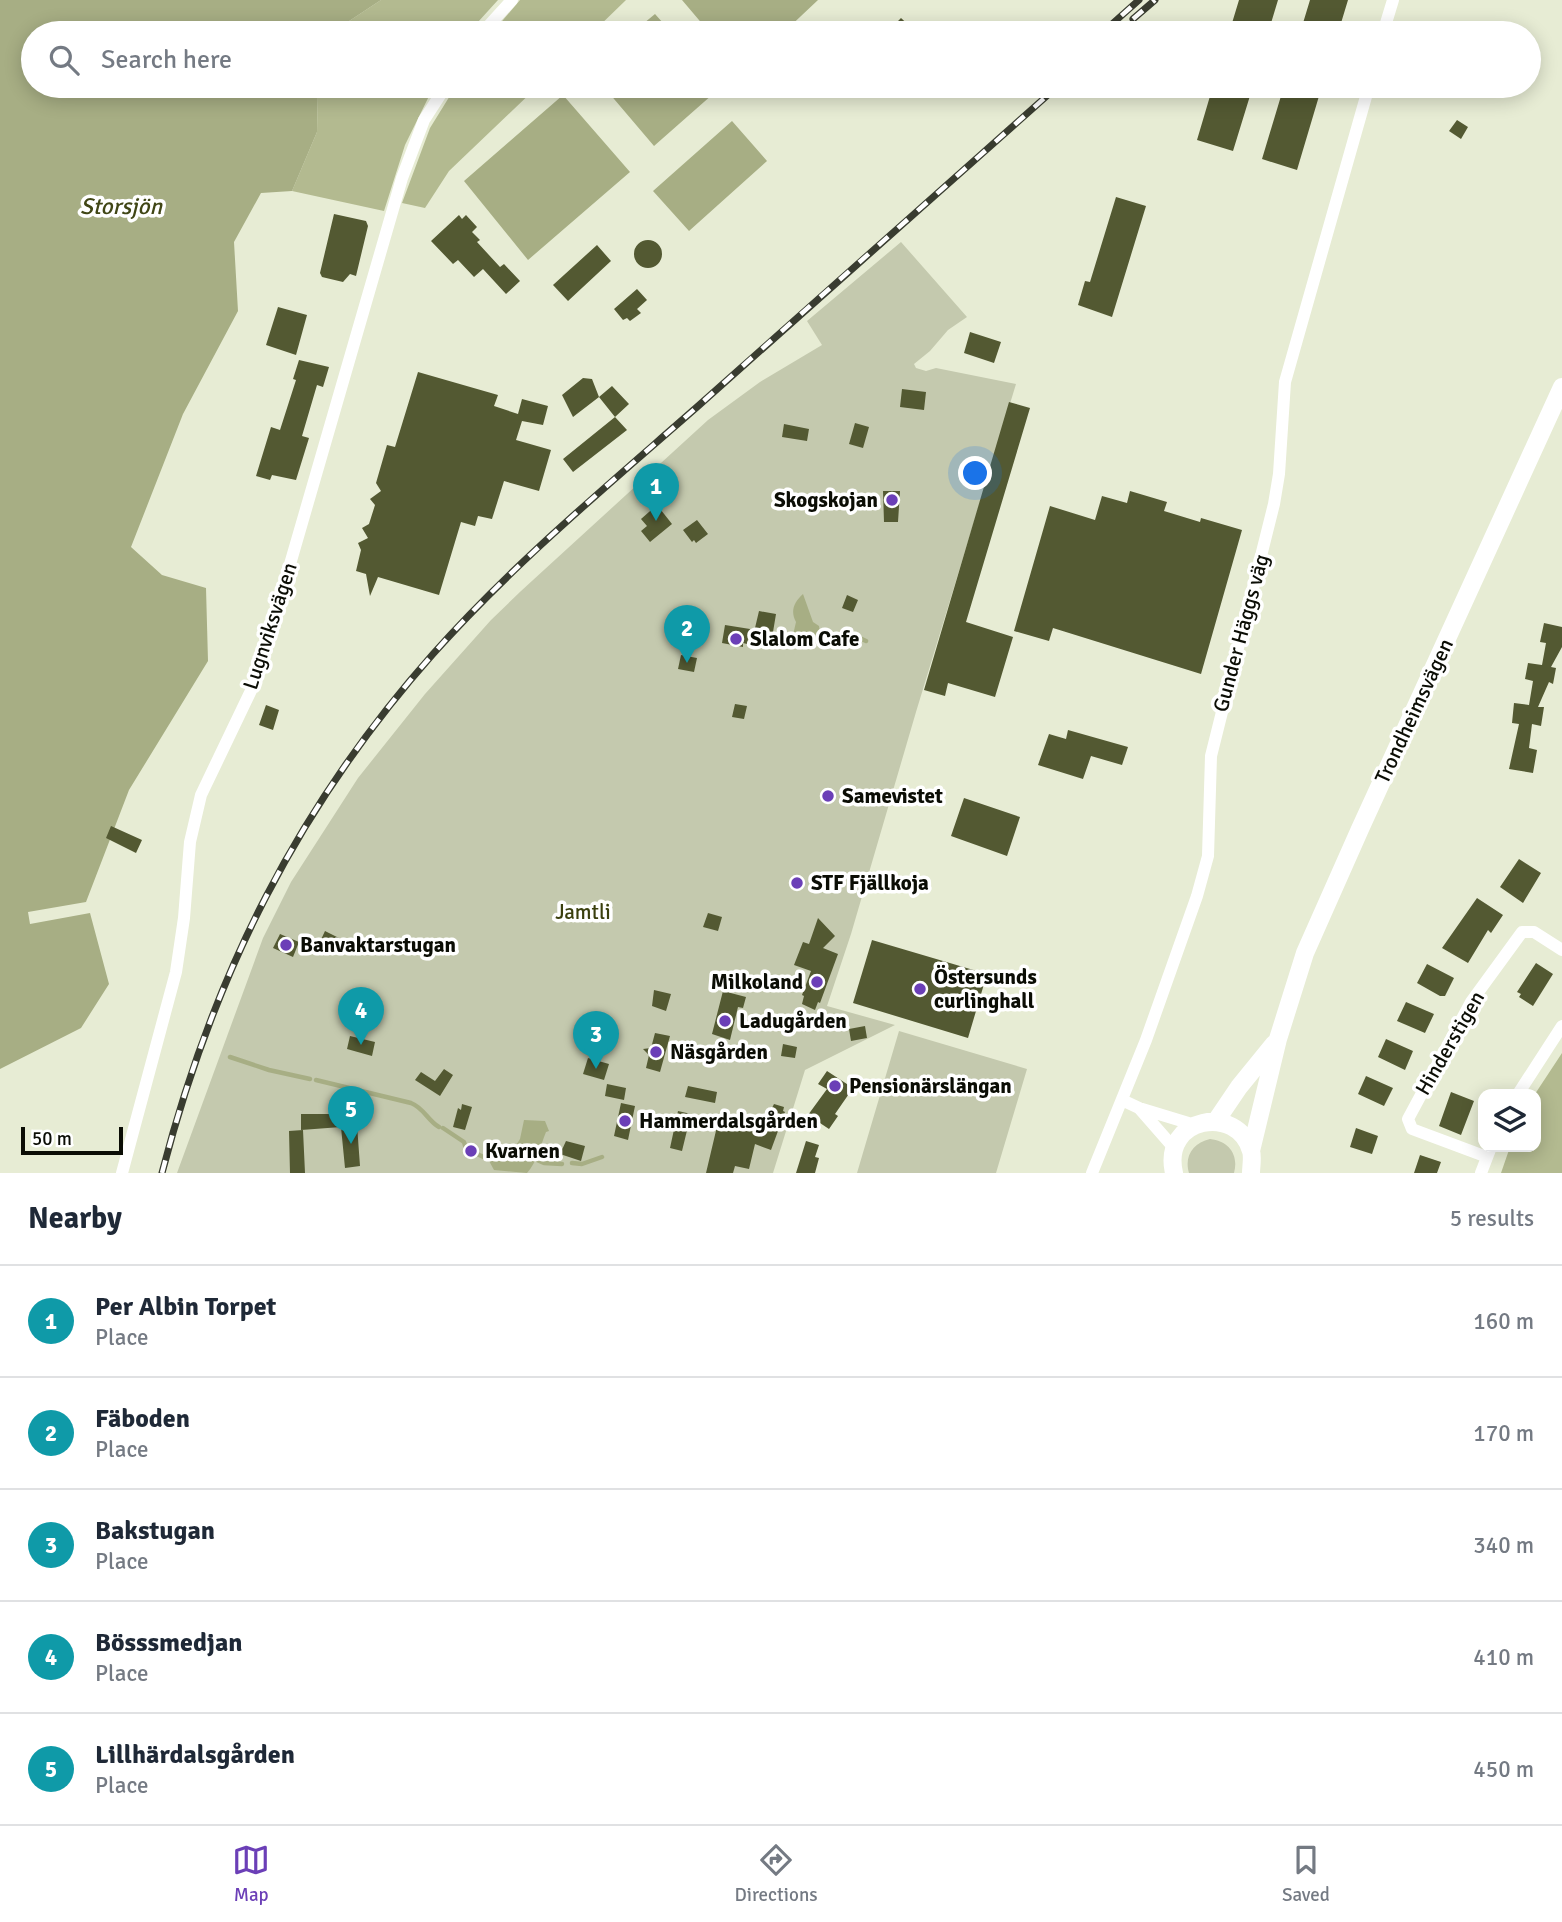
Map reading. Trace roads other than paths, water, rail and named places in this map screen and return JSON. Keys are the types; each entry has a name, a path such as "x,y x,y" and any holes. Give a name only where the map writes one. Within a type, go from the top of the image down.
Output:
{"main road":[{"name":"Trondheimsvägen","path":"1251,1173 1251,1151 1278,1039 1305,953 1562,387"},
{"name":"Trondheimsvägen","path":"1216,1121 1239,1087 1278,1039"},
{"path":"1172,1164 1182,1134 1195,1125 1216,1121 1238,1130 1251,1151"}],"street":[{"path":"493,21 512,0"},
{"path":"1387,21 1393,0"},
{"name":"Lugnviksvägen","path":"122,1173 176,972 184,918 190,842 201,795 257,678 402,178 424,120 438,98"},
{"name":"Gunder Häggs väg","path":"1092,1173 1122,1100 1197,896 1208,856 1211,755 1274,504 1279,474 1285,382 1366,98"},
{"name":"Hinderstigen","path":"1478,1149 1412,1129 1408,1119 1471,1002 1522,932 1534,932 1562,950"},
{"path":"1521,1089 1562,1026"},
{"path":"1122,1100 1195,1125"},
{"path":"1139,1108 1172,1164"},
{"path":"1481,1173 1489,1152"}],"water":[{"name":"Storsjön","path":"0,0 381,0 349,21 21,21 21,98 318,98 317,132 292,191 261,193 234,242 238,311 183,414 131,547 162,575 206,588 208,661 129,790 86,902 28,912 30,924 90,913 109,984 81,1028 0,1069"},
{"path":"682,0 818,0 796,21 700,21"},
{"path":"655,14 661,21 647,21"},
{"path":"560,98 566,98 630,172 528,260 464,181"},
{"path":"613,98 709,98 654,146"},
{"path":"732,121 767,161 689,231 653,191"},
{"path":"803,594 813,622 819,626 820,634 816,640 793,635 796,622 794,607"},
{"path":"524,1120 545,1121 549,1131 546,1132 533,1164 527,1173 494,1170 488,1159 489,1151 515,1147 520,1139"}],"waterway":[{"path":"849,633 866,641"},
{"path":"819,636 831,642 844,634"},
{"path":"230,1057 269,1070 310,1079"},
{"path":"316,1080 411,1103 439,1127"},
{"path":"443,1128 464,1142 466,1149 488,1159"},
{"path":"572,1163 582,1164 602,1157"},
{"path":"537,1160 562,1164"}],"railway":[{"path":"1115,21 1139,0"},
{"path":"1133,19 1155,0"},
{"path":"162,1173 207,1030 266,897 301,833 385,712 433,654 528,557 1045,98"}],"place":[{"name":"Skogskojan","path":"892,500"},
{"name":"Per Albin Torpet","path":"656,521"},
{"name":"Slalom Cafe","path":"736,639"},
{"name":"Fäboden","path":"687,663"},
{"name":"Samevistet","path":"828,796"},
{"name":"STF Fjällkoja","path":"797,883"},
{"name":"Banvaktarstugan","path":"286,945"},
{"name":"Milkoland","path":"817,982"},
{"name":"Östersunds curlinghall","path":"920,989"},
{"name":"Ladugården","path":"725,1021"},
{"name":"Bösssmedjan","path":"361,1045"},
{"name":"Näsgården","path":"656,1052"},
{"name":"Bakstugan","path":"596,1069"},
{"name":"Pensionärslängan","path":"835,1086"},
{"name":"Hammerdalsgården","path":"625,1121"},
{"name":"Lillhärdalsgården","path":"351,1144"},
{"name":"Kvarnen","path":"471,1151"}],"park label":[{"name":"Jamtli","path":"583,912"}]}
